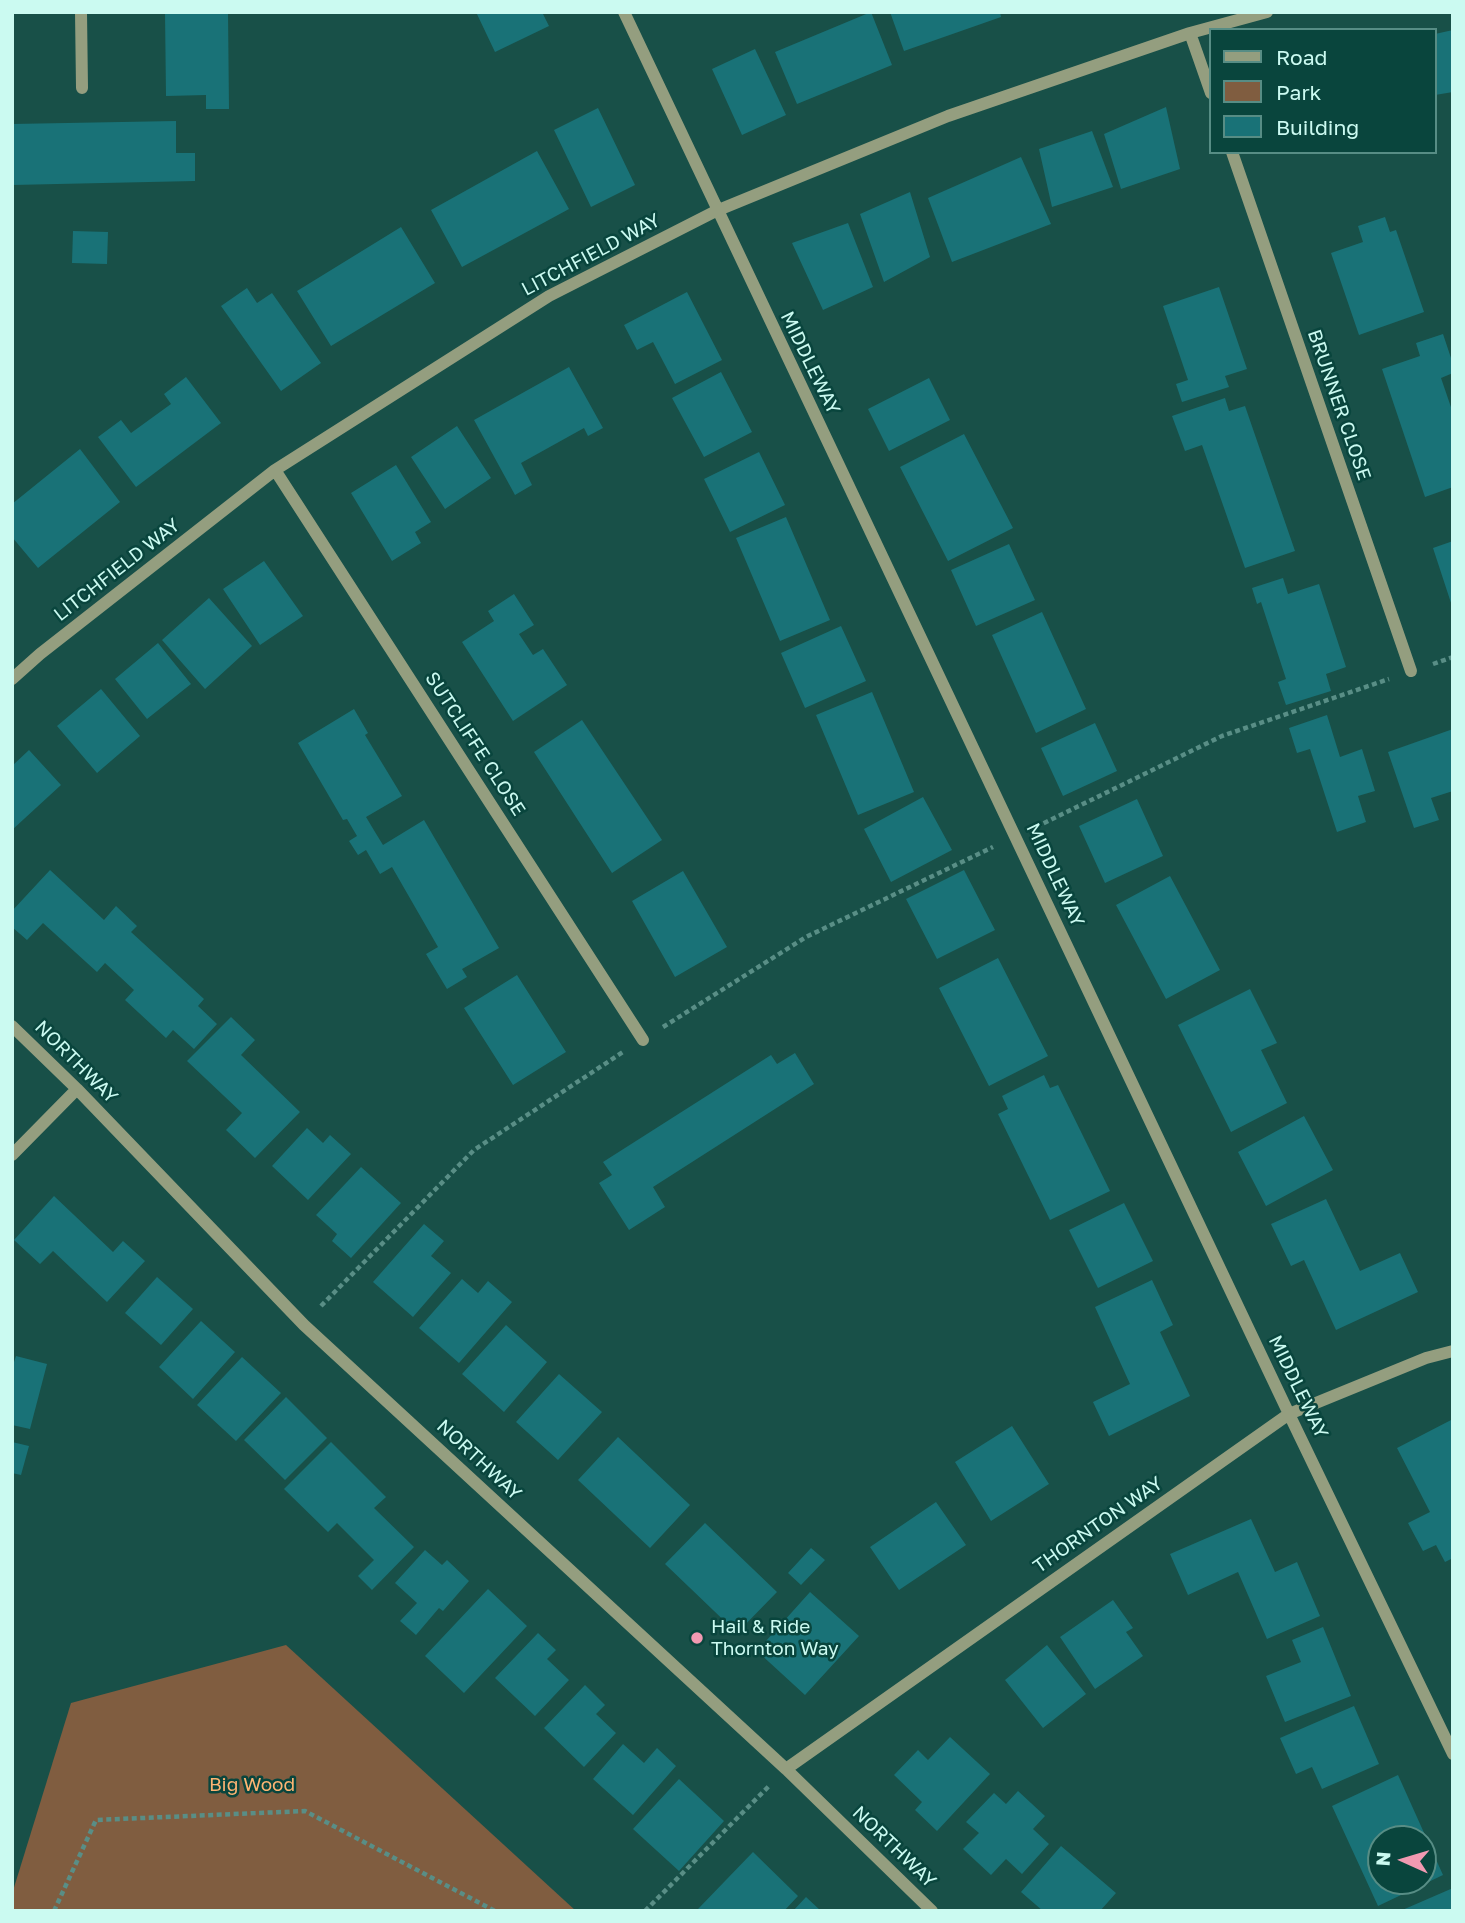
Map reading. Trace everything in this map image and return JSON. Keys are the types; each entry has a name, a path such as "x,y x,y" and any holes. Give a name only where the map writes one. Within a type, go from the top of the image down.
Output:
{"street":[{"path":"81,12 82,88"},
{"name":"MIDDLEWAY","path":"624,12 716,211 1453,1754"},
{"name":"LITCHFIELD WAY","path":"12,680 40,654 275,470 549,296 716,211 948,116 1191,33 1267,12"},
{"path":"1191,33 1210,90"},
{"name":"BRUNNER CLOSE","path":"1233,154 1411,671"},
{"name":"SUTCLIFFE CLOSE","path":"275,470 643,1040"},
{"name":"NORTHWAY","path":"12,1026 77,1089 304,1325 786,1769 932,1911"},
{"path":"12,1155 77,1089"},
{"name":"THORNTON WAY","path":"786,1769 1289,1414 1426,1358 1453,1351"}],"path":[{"path":"304,1325 474,1150 806,937 1222,736 1453,657"},
{"path":"645,1911 786,1769"},
{"path":"54,1911 96,1819 305,1811 495,1911"}],"green space":[{"name":"Big Wood","path":"286,1645 576,1911 12,1911 12,1894 71,1703"}],"building":[{"path":"165,12 228,12 229,109 206,109 206,95 166,96"},
{"path":"476,12 542,12 549,26 495,52"},
{"path":"871,12 892,65 797,104 775,52"},
{"path":"890,12 1000,12 1001,17 904,51"},
{"path":"1453,30 1453,92 1437,95 1437,34"},
{"path":"755,49 786,115 742,135 712,69"},
{"path":"1166,107 1180,169 1121,189 1104,134"},
{"path":"598,108 635,185 591,207 554,130"},
{"path":"176,121 176,153 195,153 195,181 12,185 12,124"},
{"path":"1092,131 1113,187 1052,207 1039,149"},
{"path":"537,151 569,209 462,267 431,210"},
{"path":"1021,157 1051,224 952,262 928,198"},
{"path":"910,192 930,257 884,282 860,214"},
{"path":"1385,217 1390,232 1396,230 1424,312 1359,335 1331,253 1363,242 1358,226"},
{"path":"848,223 873,287 823,310 792,243"},
{"path":"401,227 435,283 331,346 297,291"},
{"path":"73,231 108,232 107,264 72,263"},
{"path":"1219,287 1247,369 1225,376 1229,387 1182,402 1176,384 1188,380 1163,306"},
{"path":"247,288 257,303 272,293 321,363 281,391 221,306"},
{"path":"687,292 722,360 675,384 653,342 637,350 624,325"},
{"path":"1443,334 1453,364 1453,373 1441,378 1453,413 1453,487 1425,497 1382,369 1420,356 1416,343"},
{"path":"569,367 603,428 588,436 584,428 521,463 532,485 515,495 474,420"},
{"path":"721,372 752,432 704,457 672,398"},
{"path":"186,377 221,423 136,487 98,437 121,420 131,433 171,404 164,394"},
{"path":"929,378 950,420 889,451 868,409"},
{"path":"1225,398 1229,411 1245,406 1295,551 1245,568 1202,445 1185,451 1172,416"},
{"path":"457,426 491,478 445,509 411,457"},
{"path":"964,434 1013,528 948,561 900,467"},
{"path":"80,449 120,502 38,568 12,537 12,504"},
{"path":"759,452 785,505 730,532 704,479"},
{"path":"396,465 431,522 415,532 421,543 392,561 351,493"},
{"path":"786,517 830,620 780,641 736,538"},
{"path":"1453,541 1453,606 1452,606 1433,548"},
{"path":"1009,544 1035,600 976,626 951,570"},
{"path":"264,561 303,616 260,645 223,589"},
{"path":"1283,578 1288,594 1319,584 1346,667 1326,674 1331,691 1286,705 1278,682 1286,679 1261,602 1257,604 1252,588"},
{"path":"514,594 534,625 519,634 533,655 543,649 567,685 513,721 462,642 494,621 488,611"},
{"path":"209,598 252,646 205,689 162,640"},
{"path":"1042,612 1086,709 1036,733 992,635"},
{"path":"841,626 866,681 805,708 781,653"},
{"path":"158,643 191,684 147,719 115,679"},
{"path":"101,689 140,736 97,773 57,726"},
{"path":"872,692 914,792 858,815 816,715"},
{"path":"354,709 368,733 365,735 402,796 366,817 375,832 383,845 424,820 499,948 462,969 467,977 447,989 426,954 438,947 392,867 380,874 366,850 358,855 349,841 357,836 347,819 343,820 298,743"},
{"path":"1327,715 1340,757 1362,749 1375,791 1358,796 1366,822 1337,832 1310,749 1297,753 1289,728"},
{"path":"582,720 662,840 612,873 534,752"},
{"path":"1095,723 1117,771 1063,796 1041,748"},
{"path":"1453,729 1453,791 1431,798 1439,820 1414,828 1388,752"},
{"path":"29,750 61,785 12,830 12,766"},
{"path":"923,797 952,850 891,882 864,829"},
{"path":"1137,799 1163,856 1105,883 1079,826"},
{"path":"50,870 104,920 116,906 137,926 131,932 204,999 198,1006 217,1024 194,1049 173,1030 166,1038 125,1000 134,990 105,963 97,972 43,923 27,940 12,927 12,911"},
{"path":"964,870 995,930 937,959 906,899"},
{"path":"683,871 727,947 675,977 632,901"},
{"path":"1170,876 1220,970 1166,999 1116,905"},
{"path":"998,958 1048,1056 989,1086 939,988"},
{"path":"517,975 566,1052 513,1085 464,1008"},
{"path":"1250,989 1277,1043 1261,1050 1287,1103 1231,1132 1178,1025"},
{"path":"231,1017 255,1040 241,1055 300,1112 255,1158 226,1130 242,1113 187,1061"},
{"path":"795,1053 814,1084 653,1187 665,1207 629,1230 599,1183 612,1175 603,1162 771,1055 777,1064"},
{"path":"1044,1075 1050,1088 1058,1085 1110,1191 1050,1220 998,1114 1008,1109 1002,1096"},
{"path":"1304,1116 1333,1170 1266,1206 1238,1152"},
{"path":"307,1128 323,1143 330,1135 351,1154 308,1200 272,1166"},
{"path":"361,1167 401,1203 351,1258 332,1241 337,1234 316,1215"},
{"path":"54,1196 113,1252 123,1241 145,1261 107,1302 53,1251 40,1264 14,1240"},
{"path":"1326,1199 1360,1271 1400,1253 1418,1292 1336,1330 1304,1260 1291,1266 1271,1224"},
{"path":"1124,1203 1153,1261 1098,1288 1069,1230"},
{"path":"424,1224 444,1241 431,1256 451,1273 413,1317 373,1282"},
{"path":"157,1277 193,1309 161,1345 125,1313"},
{"path":"462,1279 478,1293 488,1281 512,1302 459,1363 419,1328"},
{"path":"1152,1280 1173,1325 1160,1332 1190,1396 1109,1436 1093,1402 1130,1384 1095,1307"},
{"path":"201,1321 235,1352 193,1399 159,1367"},
{"path":"506,1325 547,1362 504,1412 462,1374"},
{"path":"16,1356 47,1364 30,1429 12,1425 12,1368"},
{"path":"242,1357 281,1393 236,1441 197,1405"},
{"path":"559,1374 602,1412 558,1460 516,1422"},
{"path":"286,1397 327,1438 285,1480 244,1440"},
{"path":"1453,1419 1453,1558 1445,1562 1436,1545 1423,1551 1408,1523 1430,1512 1397,1448"},
{"path":"1012,1426 1049,1484 991,1521 955,1462"},
{"path":"618,1437 690,1505 650,1548 578,1480"},
{"path":"12,1442 29,1446 21,1475 12,1473"},
{"path":"331,1442 386,1497 374,1508 414,1547 372,1590 358,1576 374,1560 337,1523 328,1532 284,1489"},
{"path":"936,1502 966,1545 899,1590 870,1547"},
{"path":"1251,1519 1275,1572 1297,1562 1320,1616 1267,1639 1238,1572 1188,1595 1170,1554"},
{"path":"705,1523 777,1592 737,1633 665,1564"},
{"path":"811,1548 825,1560 801,1585 788,1573"},
{"path":"425,1550 442,1565 447,1560 469,1581 443,1611 439,1608 416,1635 400,1621 417,1603 395,1583"},
{"path":"488,1589 527,1626 464,1693 425,1656"},
{"path":"810,1592 859,1636 805,1695 757,1651"},
{"path":"1113,1600 1133,1628 1126,1632 1143,1656 1095,1689 1060,1637"},
{"path":"1323,1627 1351,1696 1285,1722 1266,1676 1301,1662 1292,1640"},
{"path":"538,1633 556,1650 547,1659 569,1680 535,1716 495,1678"},
{"path":"1047,1645 1086,1694 1043,1728 1005,1680"},
{"path":"585,1685 605,1705 596,1714 616,1733 584,1767 544,1728"},
{"path":"1354,1706 1379,1764 1322,1789 1312,1767 1296,1774 1280,1738"},
{"path":"950,1737 990,1774 937,1831 915,1810 922,1802 894,1775 918,1750 928,1760"},
{"path":"623,1744 644,1763 657,1748 676,1766 633,1815 593,1779"},
{"path":"1398,1775 1420,1825 1367,1825 1367,1882 1332,1806"},
{"path":"679,1779 724,1821 679,1871 633,1829"},
{"path":"1018,1791 1045,1816 1033,1829 1049,1844 1022,1874 1006,1859 991,1875 963,1849 979,1833 966,1822 994,1793 1006,1804"},
{"path":"1061,1846 1116,1893 1100,1911 1043,1911 1021,1892"},
{"path":"753,1852 798,1896 784,1911 700,1911 698,1909"},
{"path":"1437,1862 1443,1875 1437,1878"},
{"path":"1453,1888 1453,1911 1400,1911 1437,1895"},
{"path":"1373,1895 1401,1895 1378,1906"},
{"path":"806,1897 821,1911 793,1911"}],"place":[{"name":"Hail & Ride Thornton Way","path":"697,1638"}]}
